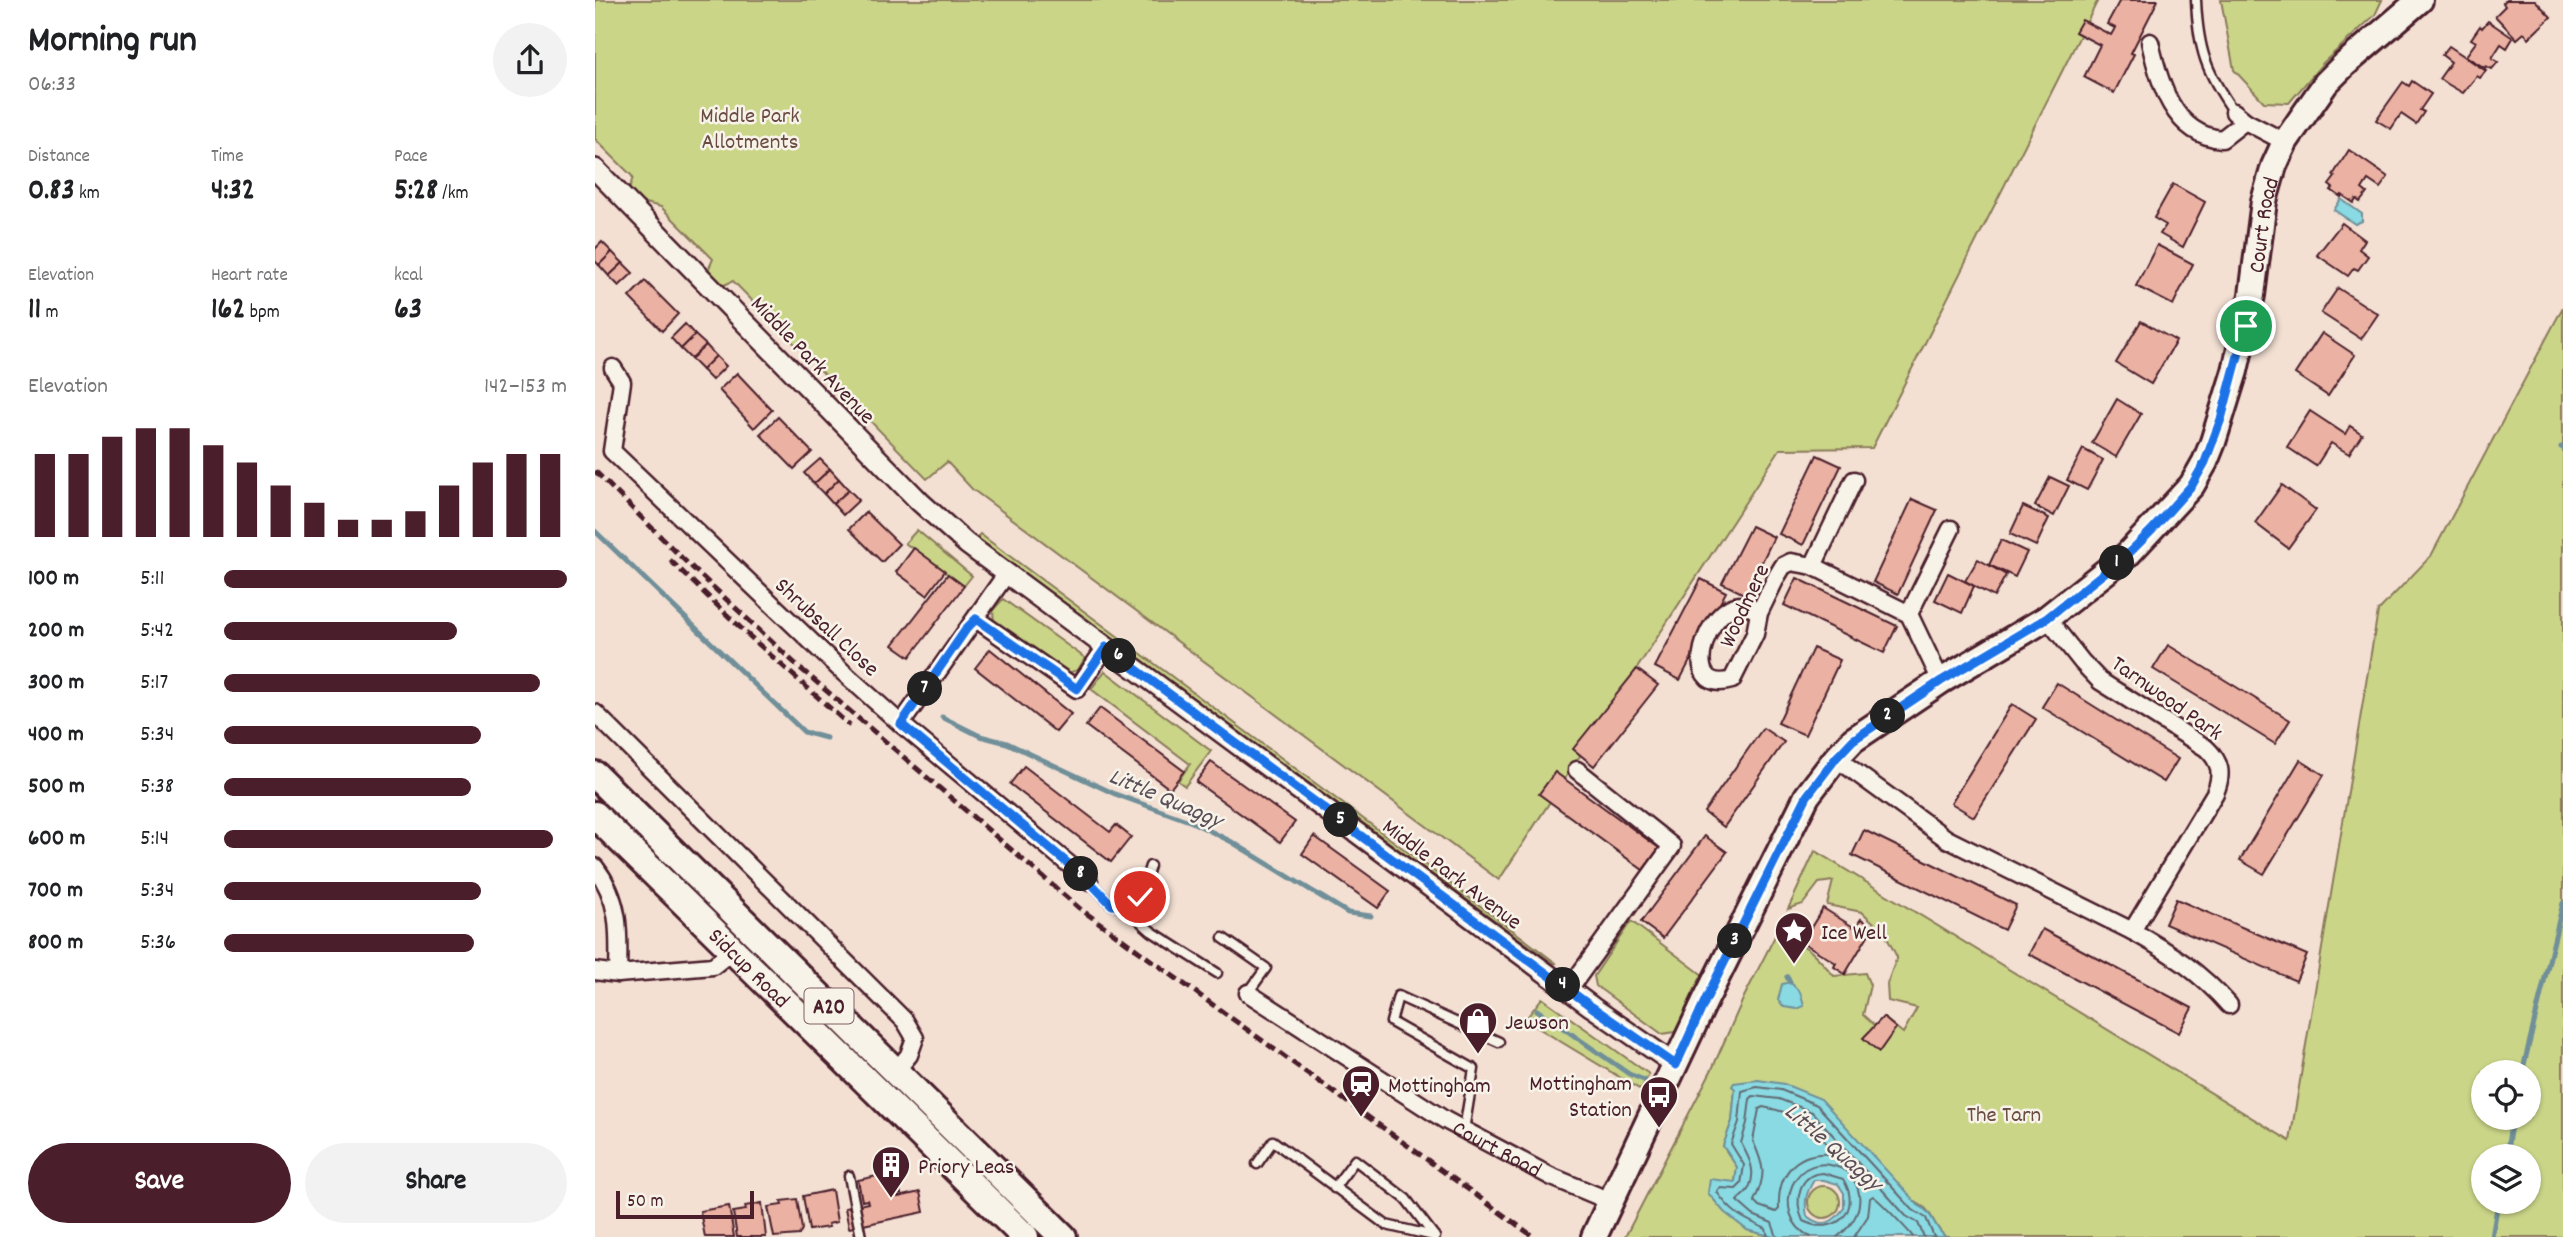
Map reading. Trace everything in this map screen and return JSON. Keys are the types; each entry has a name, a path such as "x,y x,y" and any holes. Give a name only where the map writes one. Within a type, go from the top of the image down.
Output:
{"highway":[{"name":"Sidcup Road","path":"595,775 1063,1237"},
{"name":"Sidcup Road","path":"595,815 1017,1235"}],"main road":[{"name":"Court Road","path":"1603,1221 1711,989 1807,796 1836,758 1853,740 1941,681 2047,618 2110,569 2152,530 2192,485 2205,462 2221,419 2246,326 2264,201 2274,166 2285,142 2326,83 2420,0"}],"street":[{"path":"2150,42 2164,92 2186,122 2204,136 2222,139 2240,116 2285,142"},
{"name":"Middle Park Avenue","path":"595,169 920,502 967,544 1569,989 1676,1065"},
{"name":"Shrubsall Close","path":"613,368 622,382 612,451 844,673 1089,881"},
{"path":"1854,480 1812,566 1909,614 1941,681"},
{"path":"1909,614 1951,529"},
{"name":"Woodmere","path":"1759,613 1746,605 1727,610 1714,624 1705,641 1700,660 1702,670 1714,680 1723,683 1732,680 1755,634 1759,613 1783,566 1791,562 1812,566"},
{"path":"901,724 1007,573"},
{"name":"Tarnwood Park","path":"2047,618 2100,681 2206,748 2216,757 2221,768 2215,793 2132,931"},
{"path":"976,619 1077,689 1106,647"},
{"path":"595,713 905,1021 915,1038 909,1055 895,1072"},
{"path":"1836,758 1947,839 2166,950 2208,982 2229,1005"},
{"path":"1569,989 1672,846 1577,770"},
{"path":"595,867 611,892 619,924 618,974"},
{"path":"595,971 618,974 713,966 732,951"},
{"name":"Court Road","path":"1248,993 1445,1121 1550,1176 1603,1221"}],"lane":[{"path":"2196,0 2197,28 2204,62 2218,90 2240,116"},
{"path":"1089,881 1112,905 1130,905 1140,897 1150,866"},
{"path":"1130,905 1142,923 1217,974"},
{"path":"1223,938 1266,968 1248,993"},
{"path":"1464,1130 1474,1069 1391,1022 1398,996 1499,1042"},
{"path":"1257,1164 1273,1141 1386,1225 1435,1236"},
{"path":"1334,1188 1355,1160 1406,1199 1435,1236"},
{"path":"849,1176 861,1237"}],"green space":[{"name":"Middle Park Allotments","path":"595,0 2098,0 1872,448 1780,449 1499,880 972,489 947,462 927,479 733,281 722,286 709,275 713,259 661,207 645,203 644,207 628,193 633,177 595,139"},
{"path":"2221,0 2382,0 2375,15 2323,63 2289,103 2264,102 2234,70"},
{"name":"The Tarn","path":"2563,307 2563,1237 1946,1237 1925,1208 1735,1089 1732,1121 1723,1146 1737,1167 1735,1183 1747,1230 1774,1237 1625,1237 1713,1067 1775,936 1802,945 1834,976 1865,973 1870,985 1863,1015 1875,1026 1883,1017 1903,1033 1917,1008 1888,1001 1887,984 1897,957 1884,932 1862,912 1827,905 1833,881 1819,883 1803,904 1788,909 1815,851 2290,1141 2378,611 2431,556"},
{"path":"917,530 972,576 964,586 905,543"},
{"path":"980,534 1498,919 1556,963 977,538"},
{"path":"1003,599 1085,658 1078,670 1064,674 994,623 993,610"},
{"path":"1105,671 1211,751 1185,786 1178,781 1190,764 1091,689"},
{"path":"1631,921 1704,976 1675,1032 1662,1034 1596,986 1594,976"},
{"path":"1542,998 1649,1074 1641,1090 1525,1020"},
{"path":"1824,1186 1835,1191 1840,1202 1835,1213 1824,1218 1813,1213 1808,1202 1813,1191"}],"water":[{"path":"2341,199 2362,214 2362,221 2355,224 2334,210"},
{"path":"1790,982 1800,992 1804,1006 1797,1009 1784,1007 1778,1000 1782,984"},
{"path":"1758,1080 1784,1084 1821,1099 1927,1212 1946,1237 1774,1237 1747,1230 1724,1212 1708,1193 1710,1179 1735,1182 1737,1167 1723,1146 1732,1121 1734,1083","holes":["1814,1180 1838,1184 1844,1193 1844,1208 1827,1223 1807,1216 1807,1193"]}],"building":[{"path":"2120,0 2158,0 2114,93 2084,77 2100,45 2075,32 2082,20 2111,35 2115,28 2107,24"},
{"path":"2506,0 2535,0 2551,17 2529,38 2524,33 2517,39 2495,16 2505,6 2503,3"},
{"path":"2488,21 2513,38 2507,48 2501,44 2492,58 2498,62 2492,69 2486,66 2485,68 2466,56 2476,42 2471,39 2480,26 2482,28"},
{"path":"2449,46 2486,71 2480,78 2477,76 2463,93 2439,79 2451,62 2442,55"},
{"path":"2412,81 2431,94 2420,110 2424,112 2416,124 2401,114 2391,129 2376,120 2403,82 2409,86"},
{"path":"2349,150 2388,177 2380,188 2368,180 2362,189 2367,193 2360,202 2356,199 2354,203 2331,190 2333,188 2329,185"},
{"path":"2173,184 2205,202 2183,247 2160,234 2166,225 2154,218"},
{"path":"2342,223 2365,240 2359,249 2368,256 2358,270 2354,268 2348,276 2317,255"},
{"path":"602,242 612,252 599,265 595,261 595,249"},
{"path":"2157,245 2193,264 2173,305 2136,286"},
{"path":"612,252 623,263 609,276 599,265"},
{"path":"623,263 633,273 619,286 609,276"},
{"path":"645,281 678,314 662,331 629,297"},
{"path":"2338,288 2378,314 2361,339 2321,313"},
{"path":"2141,321 2176,341 2151,384 2116,363"},
{"path":"685,324 695,335 681,349 671,338"},
{"path":"2322,333 2355,355 2328,396 2295,374"},
{"path":"695,335 706,345 691,359 681,349"},
{"path":"706,345 716,356 702,370 691,359"},
{"path":"716,356 726,366 712,380 702,370"},
{"path":"737,373 772,410 754,428 719,390"},
{"path":"2117,399 2141,414 2116,457 2092,443"},
{"path":"2310,411 2345,434 2350,426 2362,434 2349,454 2331,443 2316,466 2287,447"},
{"path":"778,417 812,452 794,469 760,434"},
{"path":"2083,449 2103,460 2087,490 2067,480"},
{"path":"1817,455 1841,466 1803,545 1779,534"},
{"path":"820,459 830,469 814,484 804,473"},
{"path":"830,469 839,479 824,494 814,484"},
{"path":"2050,477 2069,486 2054,516 2035,506"},
{"path":"839,479 849,490 833,504 824,494"},
{"path":"2282,485 2316,510 2288,548 2255,523"},
{"path":"849,490 859,500 843,515 833,504"},
{"path":"1912,499 1937,510 1898,594 1873,582"},
{"path":"2023,506 2049,518 2036,546 2010,534"},
{"path":"866,512 899,544 882,562 849,529"},
{"path":"1751,526 1774,537 1746,595 1722,583"},
{"path":"2001,540 2027,552 2015,577 1989,565"},
{"path":"914,548 945,571 927,595 896,572"},
{"path":"1978,559 2006,575 1994,597 1965,581"},
{"path":"1948,573 1974,586 1962,613 1935,600"},
{"path":"948,574 964,586 910,657 893,645"},
{"path":"1797,578 1897,626 1884,653 1784,605"},
{"path":"1701,579 1726,592 1680,680 1655,667"},
{"path":"2168,645 2290,720 2275,744 2153,669"},
{"path":"1813,648 1840,660 1805,735 1778,723"},
{"path":"990,649 1071,714 1056,732 975,668"},
{"path":"1637,669 1658,685 1594,766 1573,749"},
{"path":"2057,683 2178,759 2164,782 2042,707"},
{"path":"2012,704 2036,719 1974,817 1951,803"},
{"path":"1100,708 1184,771 1170,789 1086,726"},
{"path":"1763,728 1784,742 1724,827 1704,812"},
{"path":"2300,760 2324,775 2264,874 2240,860"},
{"path":"1211,762 1295,822 1280,842 1196,782"},
{"path":"1024,766 1110,832 1116,825 1131,837 1111,862 1010,784"},
{"path":"1555,772 1659,848 1643,870 1539,794"},
{"path":"1864,830 2016,905 2004,930 1852,855"},
{"path":"1314,836 1390,891 1378,908 1302,854"},
{"path":"1705,836 1727,852 1663,938 1641,922"},
{"path":"2176,899 2307,955 2296,981 2165,924"},
{"path":"1823,908 1855,928 1861,919 1873,927 1845,974 1834,967 1836,963 1802,942"},
{"path":"2042,929 2192,1008 2179,1033 2029,954"},
{"path":"1883,1017 1896,1028 1879,1052 1863,1038"},
{"name":"Priory Leas","path":"896,1172 901,1194 897,1194 898,1197 920,1192 924,1212 849,1228 845,1208 868,1203 867,1200 862,1201 858,1180"},
{"path":"832,1190 837,1222 828,1224 829,1227 809,1230 803,1196"},
{"path":"797,1199 802,1229 799,1235 774,1237 768,1207 782,1205 781,1201"},
{"path":"762,1203 766,1237 737,1237 733,1212 746,1210 745,1206"},
{"path":"729,1206 734,1237 705,1237 700,1211"}],"waterway":[{"name":"Little Quaggy","path":"595,531 804,732 826,738"},
{"name":"Little Quaggy","path":"942,717 980,736 1007,743 1115,794 1192,822 1232,842 1348,913 1371,916"},
{"path":"2525,1060 2563,903"},
{"path":"1787,977 1790,982"},
{"name":"Little Quaggy","path":"1537,1010 1629,1074 1644,1080"},
{"path":"2508,1144 2510,1130"},
{"path":"2492,1237 2496,1214"}],"railway":[{"path":"595,471 682,558 800,668 1079,908 1534,1237"},
{"path":"670,560 746,633 850,726"}],"place":[{"name":"Ice Well","path":"1794,965"},
{"name":"Jewson","path":"1478,1055"},
{"name":"Mottingham","path":"1361,1118"},
{"name":"Mottingham Station","path":"1659,1129"},
{"name":"Priory Leas","path":"891,1199"}],"route":[{"path":"1140,897 1130,905 1112,905 1089,881 901,724 976,619 1077,689 1106,647 1592,1007 1676,1065 1807,796 1836,758 1853,740 1941,681 2047,618 2128,554 2152,530 2192,485 2205,462 2221,419 2246,326"}]}
